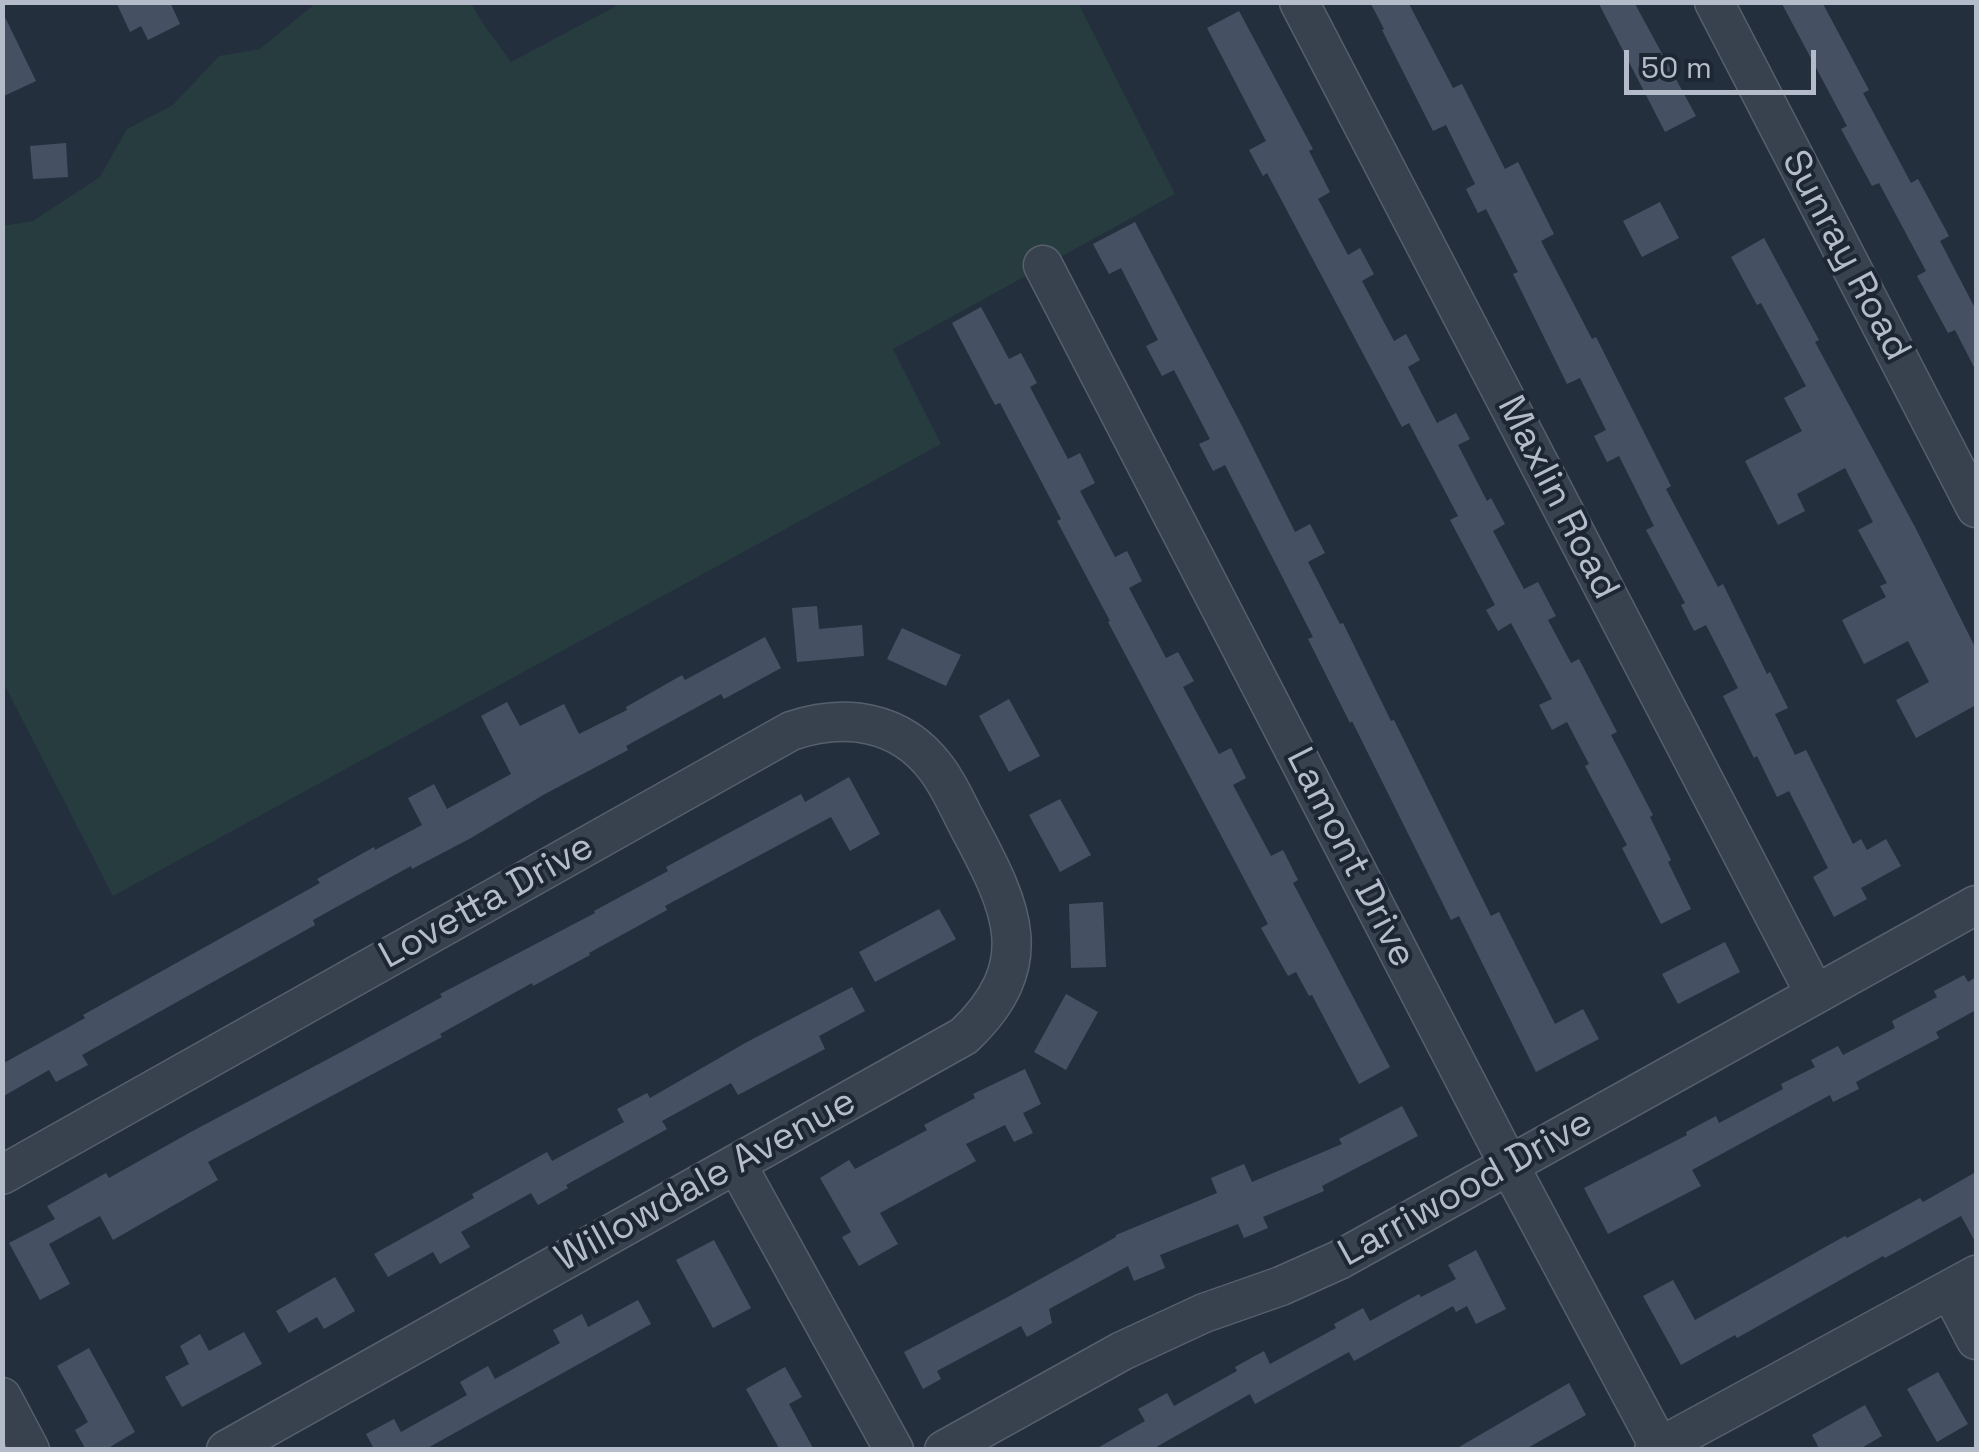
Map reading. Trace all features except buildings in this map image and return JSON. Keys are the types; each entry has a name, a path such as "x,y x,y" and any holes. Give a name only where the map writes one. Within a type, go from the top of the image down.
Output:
{"street":[{"name":"Maxlin Road","path":"1299,2 1815,994"},
{"name":"Sunray Road","path":"1714,2 1976,508"},
{"name":"Lamont Drive","path":"1043,265 1658,1448"},
{"name":"Lovetta Drive","path":"2,1175 791,732 814,723 864,722 894,733 918,748 937,769 959,808"},
{"name":"Willowdale Avenue","path":"226,1450 964,1036 984,1017 1000,992 1010,964 1011,932 1008,907 997,880 959,808"},
{"name":"Larriwood Drive","path":"944,1450 1122,1351 1339,1260 1976,905"},
{"path":"737,1165 894,1450"},
{"path":"1658,1448 1963,1282 1976,1340"},
{"path":"2,1397 30,1450"}],"green space":[{"path":"316,3 471,3 511,62 622,3 1078,3 1175,194 893,349 941,444 113,896 3,682 3,226 33,221 100,177 127,129 173,105 219,56 260,49"}]}
